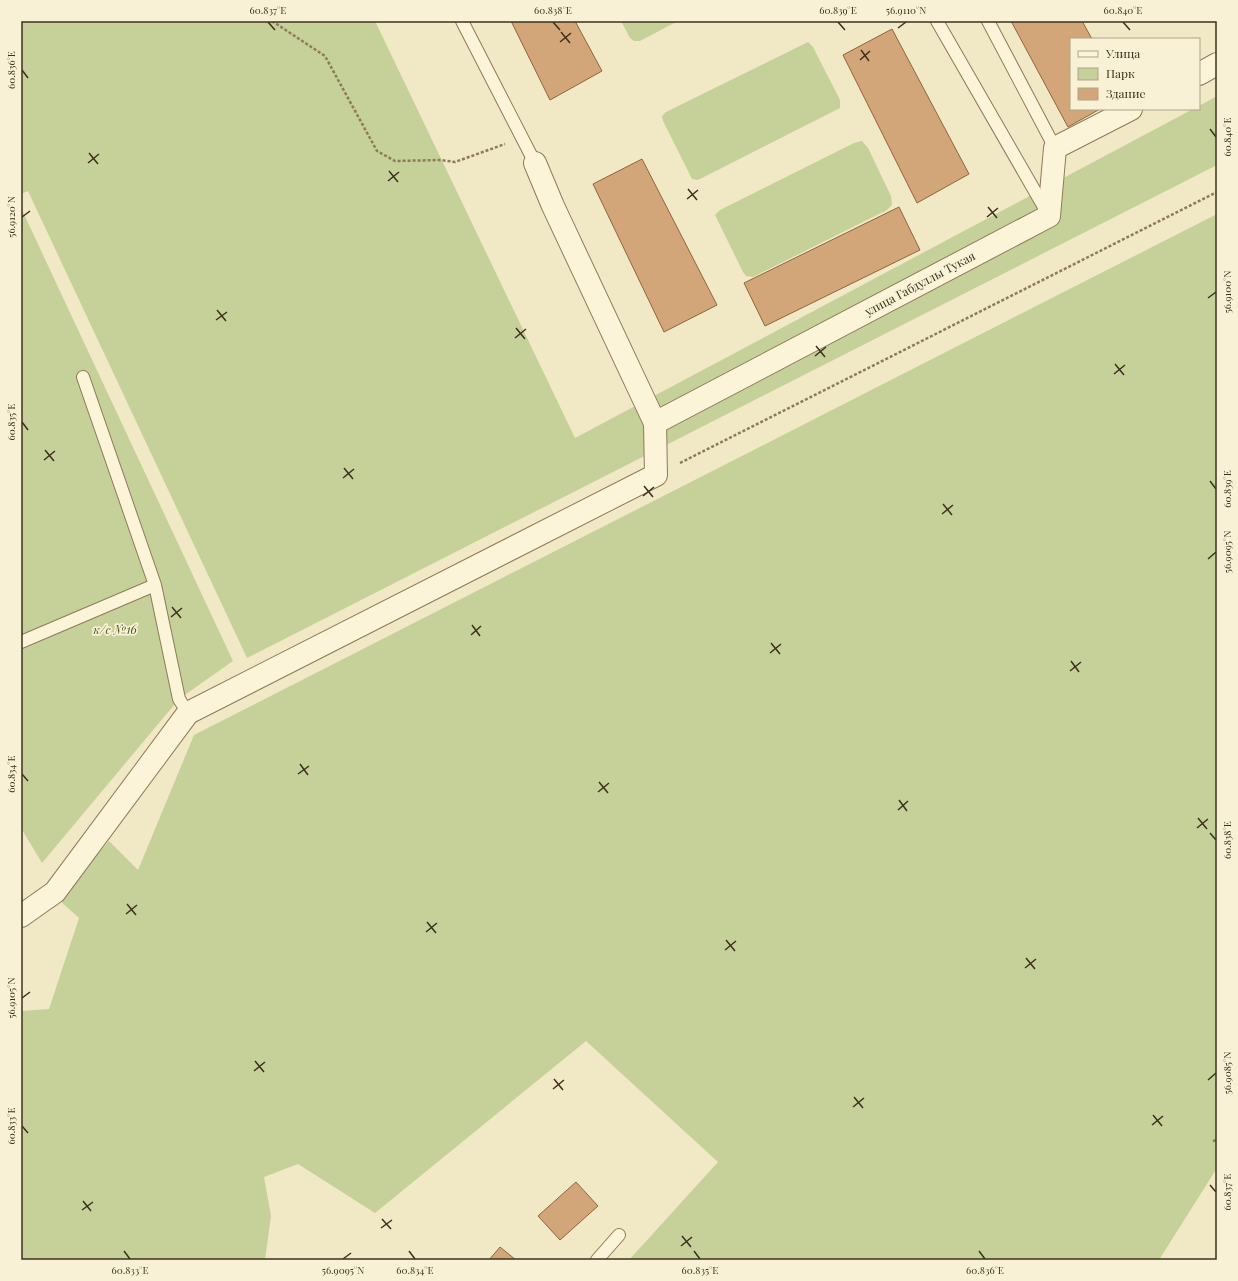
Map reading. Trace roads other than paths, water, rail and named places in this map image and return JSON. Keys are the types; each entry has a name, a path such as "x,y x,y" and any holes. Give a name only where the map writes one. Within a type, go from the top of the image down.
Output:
{"street":[{"path":"1200,73 1217,64"},
{"path":"1049,216 1055,148 1129,110"},
{"path":"21,916 54,892 188,714 656,475 655,423 553,206 535,163"},
{"name":"улица Габдуллы Тукая","path":"655,423 1049,216"}],"lane":[{"path":"462,21 535,163"},
{"path":"937,21 1049,216"},
{"path":"988,21 1055,148"},
{"path":"83,377 155,585 179,699 188,714"},
{"path":"21,642 155,585"},
{"path":"597,1260 619,1236"}],"park label":[{"name":"к/с №16","path":"115,630"}]}
